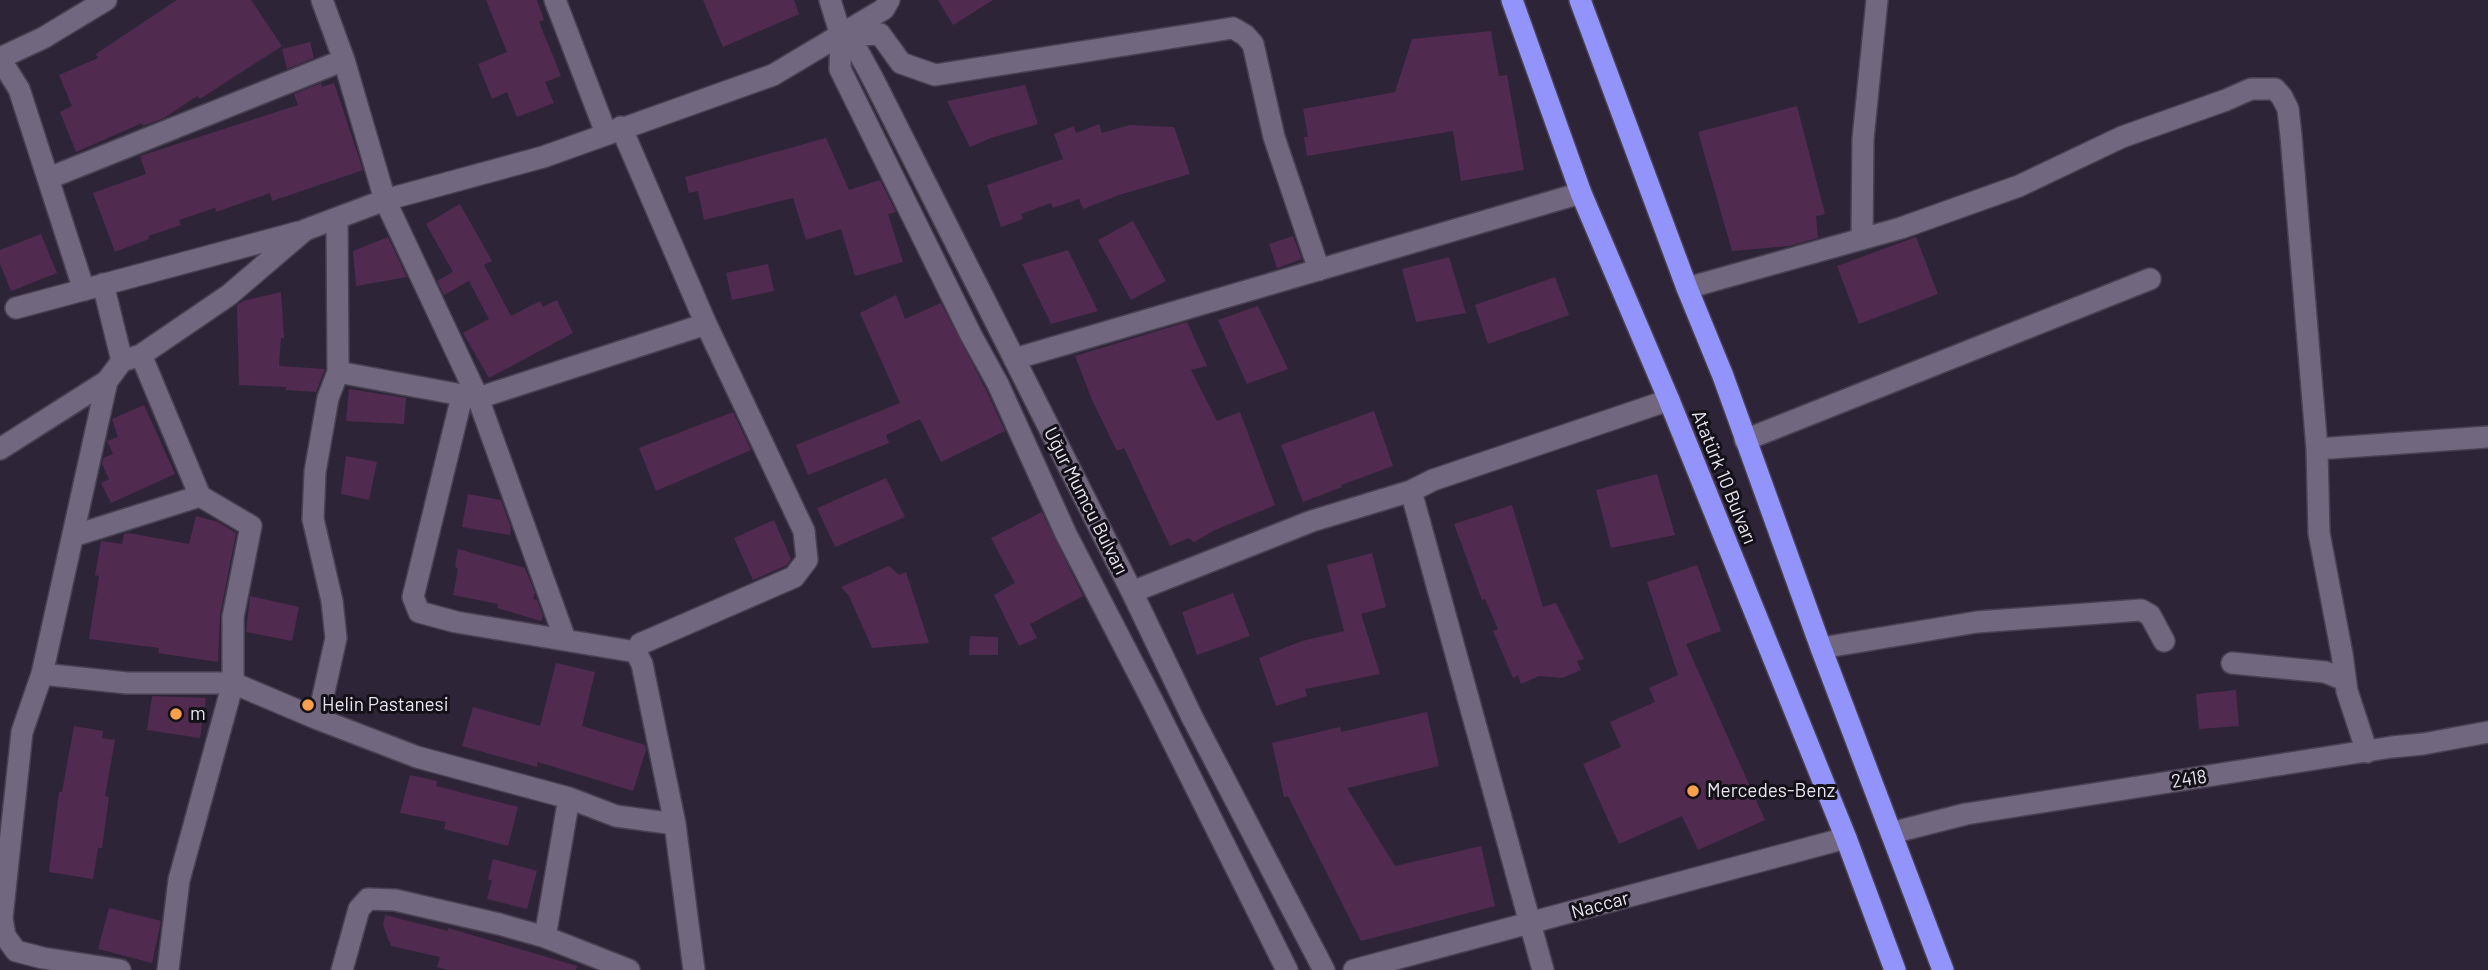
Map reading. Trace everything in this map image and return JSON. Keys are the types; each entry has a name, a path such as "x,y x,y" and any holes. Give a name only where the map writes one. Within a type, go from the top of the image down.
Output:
{"highway":[{"name":"Atatürk 10 Bulvarı","path":"1512,0 1581,193 1669,400 1846,838 1895,970"},
{"name":"Atatürk 10 Bulvarı","path":"1580,0 1943,970"}],"street":[{"path":"106,0 43,38 0,58 19,89 49,178 93,287 132,358 200,496 251,526 233,617 233,683 179,880 167,970"},
{"path":"323,0 344,60 385,200 470,397 565,639"},
{"path":"555,0 804,531 807,560 794,577 640,645 636,652"},
{"name":"Uğur Mumcu Bulvarı","path":"830,0 841,36 840,69 971,335 998,384 1066,534 1153,702 1282,969"},
{"path":"16,307 305,230 385,200 543,157 773,75 884,9 889,0"},
{"path":"1862,239 1863,139 1877,0"},
{"path":"841,36 880,34 901,63 935,75 1233,28 1253,44 1274,137 1319,270"},
{"name":"Uğur Mumcu Bulvarı","path":"841,36 855,46 872,77 1223,778 1321,965"},
{"path":"49,178 344,60"},
{"path":"1687,288 1901,228 2019,186 2122,137 2251,89 2276,89 2288,110 2317,449 2319,533 2347,691 2367,752"},
{"path":"1014,359 1581,193"},
{"path":"318,719 336,638 332,601 313,519 315,472 328,398 338,372 337,218"},
{"path":"0,449 107,381 132,358 229,295 305,230"},
{"path":"1745,440 2150,279"},
{"path":"338,372 470,397 706,324"},
{"path":"107,381 42,674 22,732 2,918 5,936 16,951 120,970"},
{"path":"470,397 412,597 419,612 456,622 636,652"},
{"path":"1132,592 1312,521 1411,491 1433,480 1669,400"},
{"path":"2317,449 2488,437"},
{"path":"1411,491 1543,970"},
{"path":"73,536 200,496"},
{"path":"1821,648 1977,622 2141,610 2150,615 2164,640"},
{"path":"636,652 642,664 675,824 694,970"},
{"path":"2232,663 2325,672 2345,680"},
{"path":"42,674 127,683 233,683 417,757 569,798 615,816 675,824"},
{"name":"2418","path":"1891,833 1966,814 2488,732"},
{"path":"545,937 569,798"},
{"name":"Naccar","path":"1354,970 1846,838"},
{"path":"342,970 359,909 368,900 396,900 499,924 545,937 629,970"},
{"path":"1282,969 1321,965"}],"building":[{"path":"177,0 251,0 282,46 200,99 197,96 164,118 143,126 142,123 76,152 60,112 72,106 59,75 98,58 96,54"},
{"path":"486,0 537,0 544,20 539,22 561,76 545,82 554,103 517,117 507,92 492,99 478,64 507,52"},
{"path":"703,0 794,0 799,14 723,47"},
{"path":"938,0 993,0 953,25"},
{"path":"1491,31 1499,76 1507,75 1524,170 1461,181 1453,131 1307,156 1304,137 1308,137 1303,109 1395,92 1412,39"},
{"path":"310,42 314,58 287,69 282,49"},
{"path":"321,83 322,87 334,83 363,170 272,201 270,193 216,212 215,208 179,220 181,225 148,236 149,239 115,252 93,193 146,174 140,156 298,105 294,94"},
{"path":"1025,85 1038,124 970,147 947,101"},
{"path":"1797,106 1825,214 1816,216 1818,238 1789,246 1732,251 1698,132"},
{"path":"1099,124 1102,133 1130,125 1174,127 1190,174 1119,195 1083,209 1079,199 1053,208 1051,203 1021,214 1023,219 1001,227 987,185 1063,159 1054,134 1074,126 1076,133"},
{"path":"826,138 849,190 880,180 896,212 888,214 903,262 855,276 841,229 806,240 793,198 704,220 698,191 689,193 685,177"},
{"path":"460,204 492,261 484,265 511,316 540,301 543,307 557,300 573,333 489,378 463,333 489,319 469,281 444,295 437,281 453,272 426,224"},
{"path":"1133,221 1166,281 1131,300 1098,240"},
{"path":"41,234 57,273 11,291 0,264 0,250"},
{"path":"1293,236 1302,259 1277,268 1269,244"},
{"path":"388,237 407,277 356,286 353,251"},
{"path":"1916,237 1938,294 1859,324 1837,266"},
{"path":"1068,250 1098,311 1051,324 1022,264"},
{"path":"1449,257 1466,313 1416,322 1402,269"},
{"path":"768,264 774,291 732,300 726,273"},
{"path":"1555,277 1569,315 1488,344 1475,305"},
{"path":"281,292 284,338 281,338 279,366 325,369 316,392 286,390 286,387 239,385 237,305 243,301"},
{"path":"896,295 905,319 941,303 1005,431 941,462 920,419 886,435 889,443 808,475 796,445 900,403 860,313"},
{"path":"1258,306 1288,369 1247,384 1218,320"},
{"path":"1187,322 1207,366 1191,370 1217,421 1240,412 1275,505 1215,530 1194,542 1189,538 1170,546 1124,448 1117,451 1092,400 1075,356"},
{"path":"349,389 406,398 404,424 346,421"},
{"path":"144,405 175,474 111,503 101,483 109,479 102,464 103,458 113,454 107,441 118,437 112,419"},
{"path":"1374,411 1393,466 1303,502 1281,445"},
{"path":"733,412 751,450 656,491 639,448"},
{"path":"346,456 377,462 369,500 341,494"},
{"path":"1657,474 1675,535 1611,548 1596,490"},
{"path":"886,478 905,517 835,547 817,508"},
{"path":"468,494 501,500 511,528 510,535 462,527"},
{"path":"1512,505 1543,607 1556,603 1584,659 1577,661 1581,670 1562,678 1539,676 1521,684 1518,675 1513,678 1493,631 1498,629 1485,599 1482,600 1454,524"},
{"path":"1042,512 1083,596 1030,624 1037,638 1019,646 994,595 1015,583 991,538"},
{"path":"196,516 218,522 236,533 220,615 218,662 158,653 159,648 89,639 99,576 95,575 101,541 122,544 124,534 128,533 189,544"},
{"path":"774,520 791,559 787,565 753,580 734,538"},
{"path":"458,549 525,568 535,593 533,599 537,600 543,616 541,621 497,608 498,604 453,595 458,569 455,566"},
{"path":"1372,553 1386,607 1361,614 1380,674 1305,689 1307,696 1276,706 1259,658 1302,641 1344,631 1327,565"},
{"path":"1697,565 1721,631 1686,644 1765,820 1698,850 1682,816 1619,844 1583,764 1621,747 1610,722 1655,702 1649,688 1678,675 1647,582"},
{"path":"889,566 899,575 906,572 929,643 872,648 849,596 841,587"},
{"path":"1233,593 1250,636 1197,655 1182,612"},
{"path":"250,596 299,607 292,641 246,632"},
{"path":"970,636 998,637 998,655 969,655"},
{"path":"556,663 595,672 582,726 645,745 646,750 633,791 538,762 537,767 462,746 473,707 540,726"},
{"path":"2236,690 2239,726 2199,729 2196,694"},
{"name":"m","path":"152,696 206,698 200,738 147,730"},
{"path":"1427,712 1439,766 1347,788 1395,866 1481,846 1495,906 1361,941 1288,796 1284,797 1272,743 1340,727 1341,732"},
{"path":"74,726 103,731 102,738 115,740 105,796 109,797 102,848 98,848 93,879 49,872 59,792 62,792"},
{"path":"410,775 437,781 436,786 518,807 508,846 444,829 446,822 400,813"},
{"path":"493,859 537,871 527,909 487,899 492,881 488,879"},
{"path":"109,908 161,921 152,963 98,949"},
{"path":"385,915 448,931 448,928 577,966 576,970 447,970 437,967 440,957 391,946 383,925"}],"place":[{"name":"Helin Pastanesi","path":"308,705"},
{"name":"m","path":"176,714"},
{"name":"Mercedes-Benz","path":"1693,791"}]}
